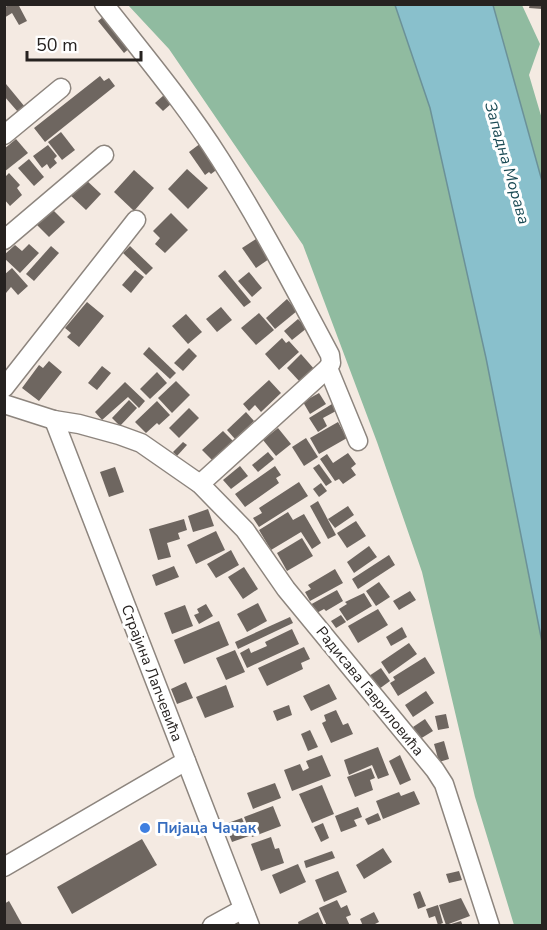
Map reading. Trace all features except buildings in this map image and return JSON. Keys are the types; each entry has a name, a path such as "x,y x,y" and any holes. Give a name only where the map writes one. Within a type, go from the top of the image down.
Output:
{"street":[{"path":"104,4 178,99 219,157 265,233 330,355 331,363 328,368 200,484"},
{"path":"4,135 61,88"},
{"path":"4,240 104,155"},
{"path":"4,388 136,220"},
{"path":"328,368 358,441"},
{"name":"Радисава Гавриловића","path":"4,404 141,443 200,484 245,530 286,589 440,777 490,926"},
{"name":"Страјина Лапчевића","path":"54,420 247,917"},
{"path":"4,867 186,760"},
{"path":"212,926 247,917"}],"green space":[{"path":"128,5 395,5 430,108 486,358 542,642 542,925 514,925 475,797 422,572 377,442 303,245 169,49"},
{"path":"493,5 522,5 540,44 529,75 542,119 542,181"}],"water":[{"name":"Западна Морава","path":"395,5 493,5 542,181 542,642 486,358 430,108"}],"place":[{"name":"Пијаца Чачак","path":"145,828"}]}
